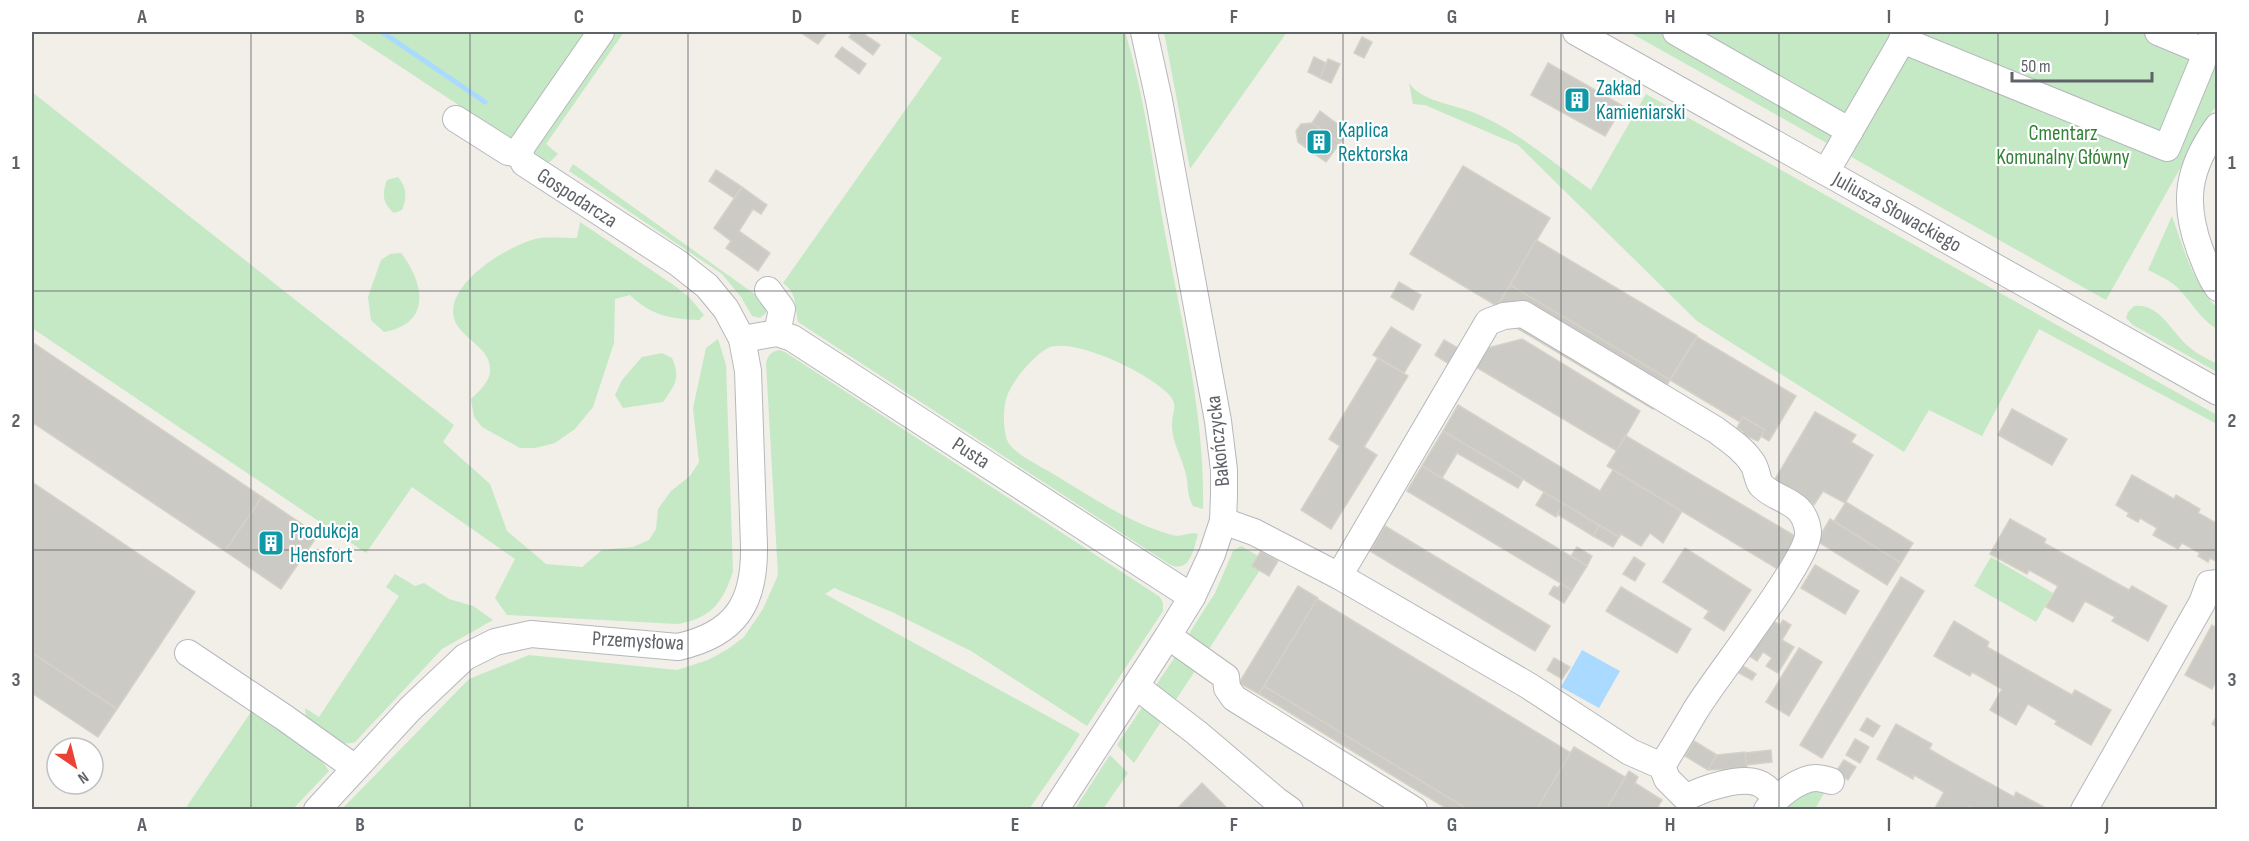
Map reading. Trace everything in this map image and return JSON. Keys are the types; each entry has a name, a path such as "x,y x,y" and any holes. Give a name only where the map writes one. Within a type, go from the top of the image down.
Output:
{"street":[{"name":"Gospodarcza","path":"601,32 522,146 520,154 524,163 678,263 707,286 726,309 742,339"},
{"name":"Bakończycka","path":"1055,810 1192,597 1212,555 1222,521 1224,470 1218,421 1159,100 1144,32"},
{"name":"Juliusza Słowackiego","path":"1576,32 2217,392"},
{"path":"1676,32 1850,131"},
{"path":"2158,32 2206,52 2214,32"},
{"path":"1826,172 1904,36 2167,148 2202,63"},
{"path":"456,119 508,152 520,154"},
{"path":"2217,126 2194,172 2189,192 2189,213 2204,261 2217,288"},
{"path":"742,339 777,333 782,309 768,290"},
{"path":"1339,576 1488,321 1523,314 1716,430 1741,449 1754,464 1760,484 1794,506 1804,517 1808,533 1805,546 1779,591 1694,712 1662,766"},
{"name":"Pusta","path":"777,333 792,338 809,348 1192,597"},
{"name":"Przemysłowa","path":"317,810 410,709 465,657 495,642 531,634 678,647 699,643 723,629 737,615 749,596 755,572 748,371 742,339"},
{"path":"1222,521 1254,532 1339,576 1528,686 1630,752 1662,766 1667,779 1684,804 1710,786 1757,782 1765,787 1771,804 1795,786 1816,778 1831,781"},
{"path":"2084,810 2202,603 2209,584 2217,583"},
{"path":"1168,636 1226,677 1227,688 1234,698 1414,810"},
{"path":"188,653 355,768"},
{"path":"1136,686 1290,810"}],"green space":[{"path":"348,32 590,32 520,135 510,139"},
{"path":"609,32 624,32 546,144 558,154 550,162 543,162 533,154 533,140"},
{"path":"905,32 1125,32 1143,106 1191,370 1200,439 1203,509 1193,506 1189,497 1186,475 1173,435 1174,407 1171,397 1149,379 1113,360 1076,348 1060,346 1042,351 1024,369 1007,396 1004,428 1007,441 1020,454 1112,509 1141,524 1172,535 1198,534 1193,553 1182,566 1169,564 798,322 793,296 783,283 942,58"},
{"path":"1163,32 1287,32 1190,169 1165,37"},
{"name":"Cmentarz Komunalny Główny","path":"1629,32 2217,32 2217,106 2106,300"},
{"path":"1409,83 1430,98 1491,120 1535,148 1591,190 1646,94 2217,415 2217,424 2039,329 1982,436 1929,410 1904,452 1697,321 1518,145 1425,105 1413,104"},
{"path":"32,92 454,425 443,442 490,484 507,531 546,564 582,567 602,550 633,547 649,540 656,529 658,509 671,491 690,476 699,462 693,408 706,348 718,339 726,365 733,571 720,600 700,618 678,624 507,615 495,598 515,559 412,487 366,553 32,328"},
{"path":"573,164 760,298 758,301 766,308 766,313 760,318 752,316 741,297 722,274 569,171"},
{"path":"398,177 405,189 405,201 402,210 394,213 385,202 384,190 387,180"},
{"path":"2172,216 2195,277 2217,308 2217,329 2201,315 2177,287 2167,279 2148,270"},
{"path":"580,222 675,286 689,297 704,315 699,320 670,317 645,307 630,295 615,299 614,343 593,407 575,429 555,443 535,448 520,448 482,427 474,417 471,399 489,378 489,361 481,349 459,328 455,321 453,307 458,294 468,280 497,257 540,238 577,238"},
{"path":"401,253 415,277 419,290 419,301 410,321 399,328 384,332 371,320 368,297 381,260 390,254"},
{"path":"2134,306 2143,306 2158,314 2189,347 2217,364 2217,372 2133,325 2126,318"},
{"path":"779,350 1160,597 1163,611 1087,726 971,651 892,612 834,588 825,594 1080,734 1029,809 342,809 469,679 529,655 677,670 708,660 744,637 763,609 778,575 766,363 770,354"},
{"path":"662,353 672,358 676,371 673,386 663,402 623,408 615,395 622,380 642,357"},
{"path":"1241,546 1258,556 1260,570 1207,652 1189,636 1190,632 1215,593 1233,551"},
{"path":"1991,557 2053,593 2036,622 1974,586"},
{"path":"395,574 415,586 424,583 449,599 473,606 493,620 442,649 355,742 335,740 306,717 305,708 319,717 399,596 386,587"},
{"path":"1175,657 1181,657 1197,668 1171,707 1154,688"},
{"path":"1145,703 1164,717 1134,763 1117,745"},
{"path":"251,712 320,758 329,771 293,809 192,810 187,806"},
{"path":"1110,755 1128,773 1103,809 1075,809"},
{"path":"1813,786 1826,790 1815,809 1785,810 1795,798"}],"water":[{"path":"1582,650 1620,671 1599,708 1561,687"}],"building":[{"path":"800,32 827,32 818,44"},
{"path":"853,32 861,32 880,45 873,55 849,37"},
{"path":"1362,37 1372,42 1364,58 1354,53"},
{"path":"842,47 866,64 859,74 835,56"},
{"path":"1314,57 1326,63 1320,78 1308,72"},
{"path":"1328,59 1340,64 1331,83 1320,78"},
{"name":"Zakład Kamieniarski","path":"1548,63 1623,106 1605,136 1531,95"},
{"path":"1320,111 1348,132 1340,143 1312,123"},
{"name":"Kaplica Rektorska","path":"1312,123 1340,143 1326,162 1298,142 1296,131 1301,124"},
{"path":"1463,166 1550,218 1497,306 1410,254"},
{"path":"716,170 742,187 734,198 709,181"},
{"path":"742,187 767,205 761,214 753,209 739,231 770,253 758,271 726,248 731,241 714,228"},
{"path":"1536,240 1697,336 1670,380 1510,285"},
{"path":"1399,282 1421,295 1413,310 1391,297"},
{"path":"1510,285 1670,380 1653,409 1493,314"},
{"path":"1391,327 1421,345 1404,373 1373,355"},
{"path":"1697,337 1796,396 1769,441 1761,436 1765,430 1743,417 1740,422 1670,380"},
{"path":"1522,339 1640,411 1617,451 1476,367 1488,348"},
{"path":"1444,340 1458,348 1449,364 1435,355"},
{"path":"32,342 262,497 225,551 32,422"},
{"path":"1378,358 1408,376 1364,447 1377,455 1331,529 1301,510 1340,446 1329,439"},
{"path":"1458,405 1600,491 1613,470 1682,511 1663,543 1650,533 1641,546 1621,534 1619,537 1443,431"},
{"path":"2012,409 2067,439 2052,465 1998,435"},
{"path":"1815,412 1856,435 1851,442 1873,455 1845,503 1823,491 1814,505 1774,481"},
{"path":"1743,417 1765,430 1758,441 1742,434 1744,432 1737,428"},
{"path":"1443,431 1523,479 1518,488 1457,453 1442,478 1422,466"},
{"path":"1626,436 1800,539 1781,571 1607,466"},
{"path":"1422,466 1587,566 1572,590 1407,491"},
{"path":"2132,475 2174,499 2176,495 2200,509 2198,513 2218,524 2218,562 2210,558 2208,562 2198,556 2200,553 2182,543 2178,549 2153,535 2157,528 2140,518 2138,522 2127,516 2129,513 2116,505"},
{"path":"32,482 195,592 117,709 32,653"},
{"path":"1544,492 1564,504 1556,517 1536,505"},
{"name":"Produkcja Hensfort","path":"262,497 318,535 281,589 225,551"},
{"path":"1846,502 1913,543 1901,563 1834,521"},
{"path":"1564,504 1599,525 1593,536 1557,514"},
{"path":"1830,519 1901,563 1887,585 1817,541"},
{"path":"2010,519 2046,539 2044,543 2129,590 2132,586 2167,606 2148,641 2112,621 2115,617 2085,601 2073,622 2046,607 2058,586 2029,570 2027,574 1990,554"},
{"path":"1599,525 1619,537 1613,547 1593,536"},
{"path":"1385,526 1550,626 1535,651 1370,551"},
{"path":"1577,547 1592,556 1587,566 1571,556"},
{"path":"1685,548 1751,590 1724,631 1704,618 1709,611 1663,582"},
{"path":"1261,551 1278,561 1269,576 1252,566"},
{"path":"1634,557 1645,564 1635,581 1623,574"},
{"path":"1815,565 1859,591 1845,614 1801,588"},
{"path":"1901,577 1924,591 1822,758 1800,745"},
{"path":"1561,584 1572,590 1564,603 1549,594 1554,586 1558,588"},
{"path":"1298,586 1318,598 1259,694 1239,683"},
{"path":"1621,587 1691,629 1677,653 1606,611"},
{"path":"1317,599 1571,753 1536,810 1469,810 1264,686"},
{"path":"1770,619 1780,625 1783,620 1791,625 1782,640 1794,647 1778,673 1766,666 1772,658 1763,652 1757,661 1748,655"},
{"path":"1954,621 1989,642 1987,647 2072,695 2075,690 2111,710 2091,745 2055,724 2057,721 2028,704 2016,725 1990,710 2002,689 1972,672 1970,676 1934,656"},
{"path":"2212,625 2218,629 2218,678 2212,689 2185,675"},
{"path":"1799,648 1822,662 1789,716 1766,702"},
{"path":"32,653 117,709 96,736 32,693"},
{"path":"1554,658 1570,667 1562,679 1547,670"},
{"path":"1743,666 1756,674 1752,680 1739,673"},
{"path":"1264,686 1469,810 1449,810 1259,694"},
{"path":"2218,714 2218,728 2212,724"},
{"path":"1867,718 1880,726 1873,737 1860,730"},
{"path":"1896,724 1932,744 1929,749 1953,763 2014,797 2016,792 2049,810 1976,810 1970,806 1968,810 1934,810 1944,792 1914,775 1913,779 1877,759"},
{"path":"1855,739 1869,747 1860,763 1846,755"},
{"path":"1694,741 1717,755 1708,770 1685,756"},
{"path":"1574,747 1625,777 1606,810 1536,810"},
{"path":"1771,750 1772,762 1746,765 1745,753"},
{"path":"1745,752 1747,768 1708,770 1717,755"},
{"path":"1844,760 1856,767 1848,780 1835,773"},
{"path":"1629,771 1638,777 1635,783 1662,800 1656,810 1606,810"},
{"path":"1202,783 1227,808 1176,810"}],"waterway":[{"path":"382,32 485,102"}],"place":[{"name":"Zakład Kamieniarski","path":"1577,100"},
{"name":"Kaplica Rektorska","path":"1319,142"},
{"name":"Produkcja Hensfort","path":"271,543"}]}
